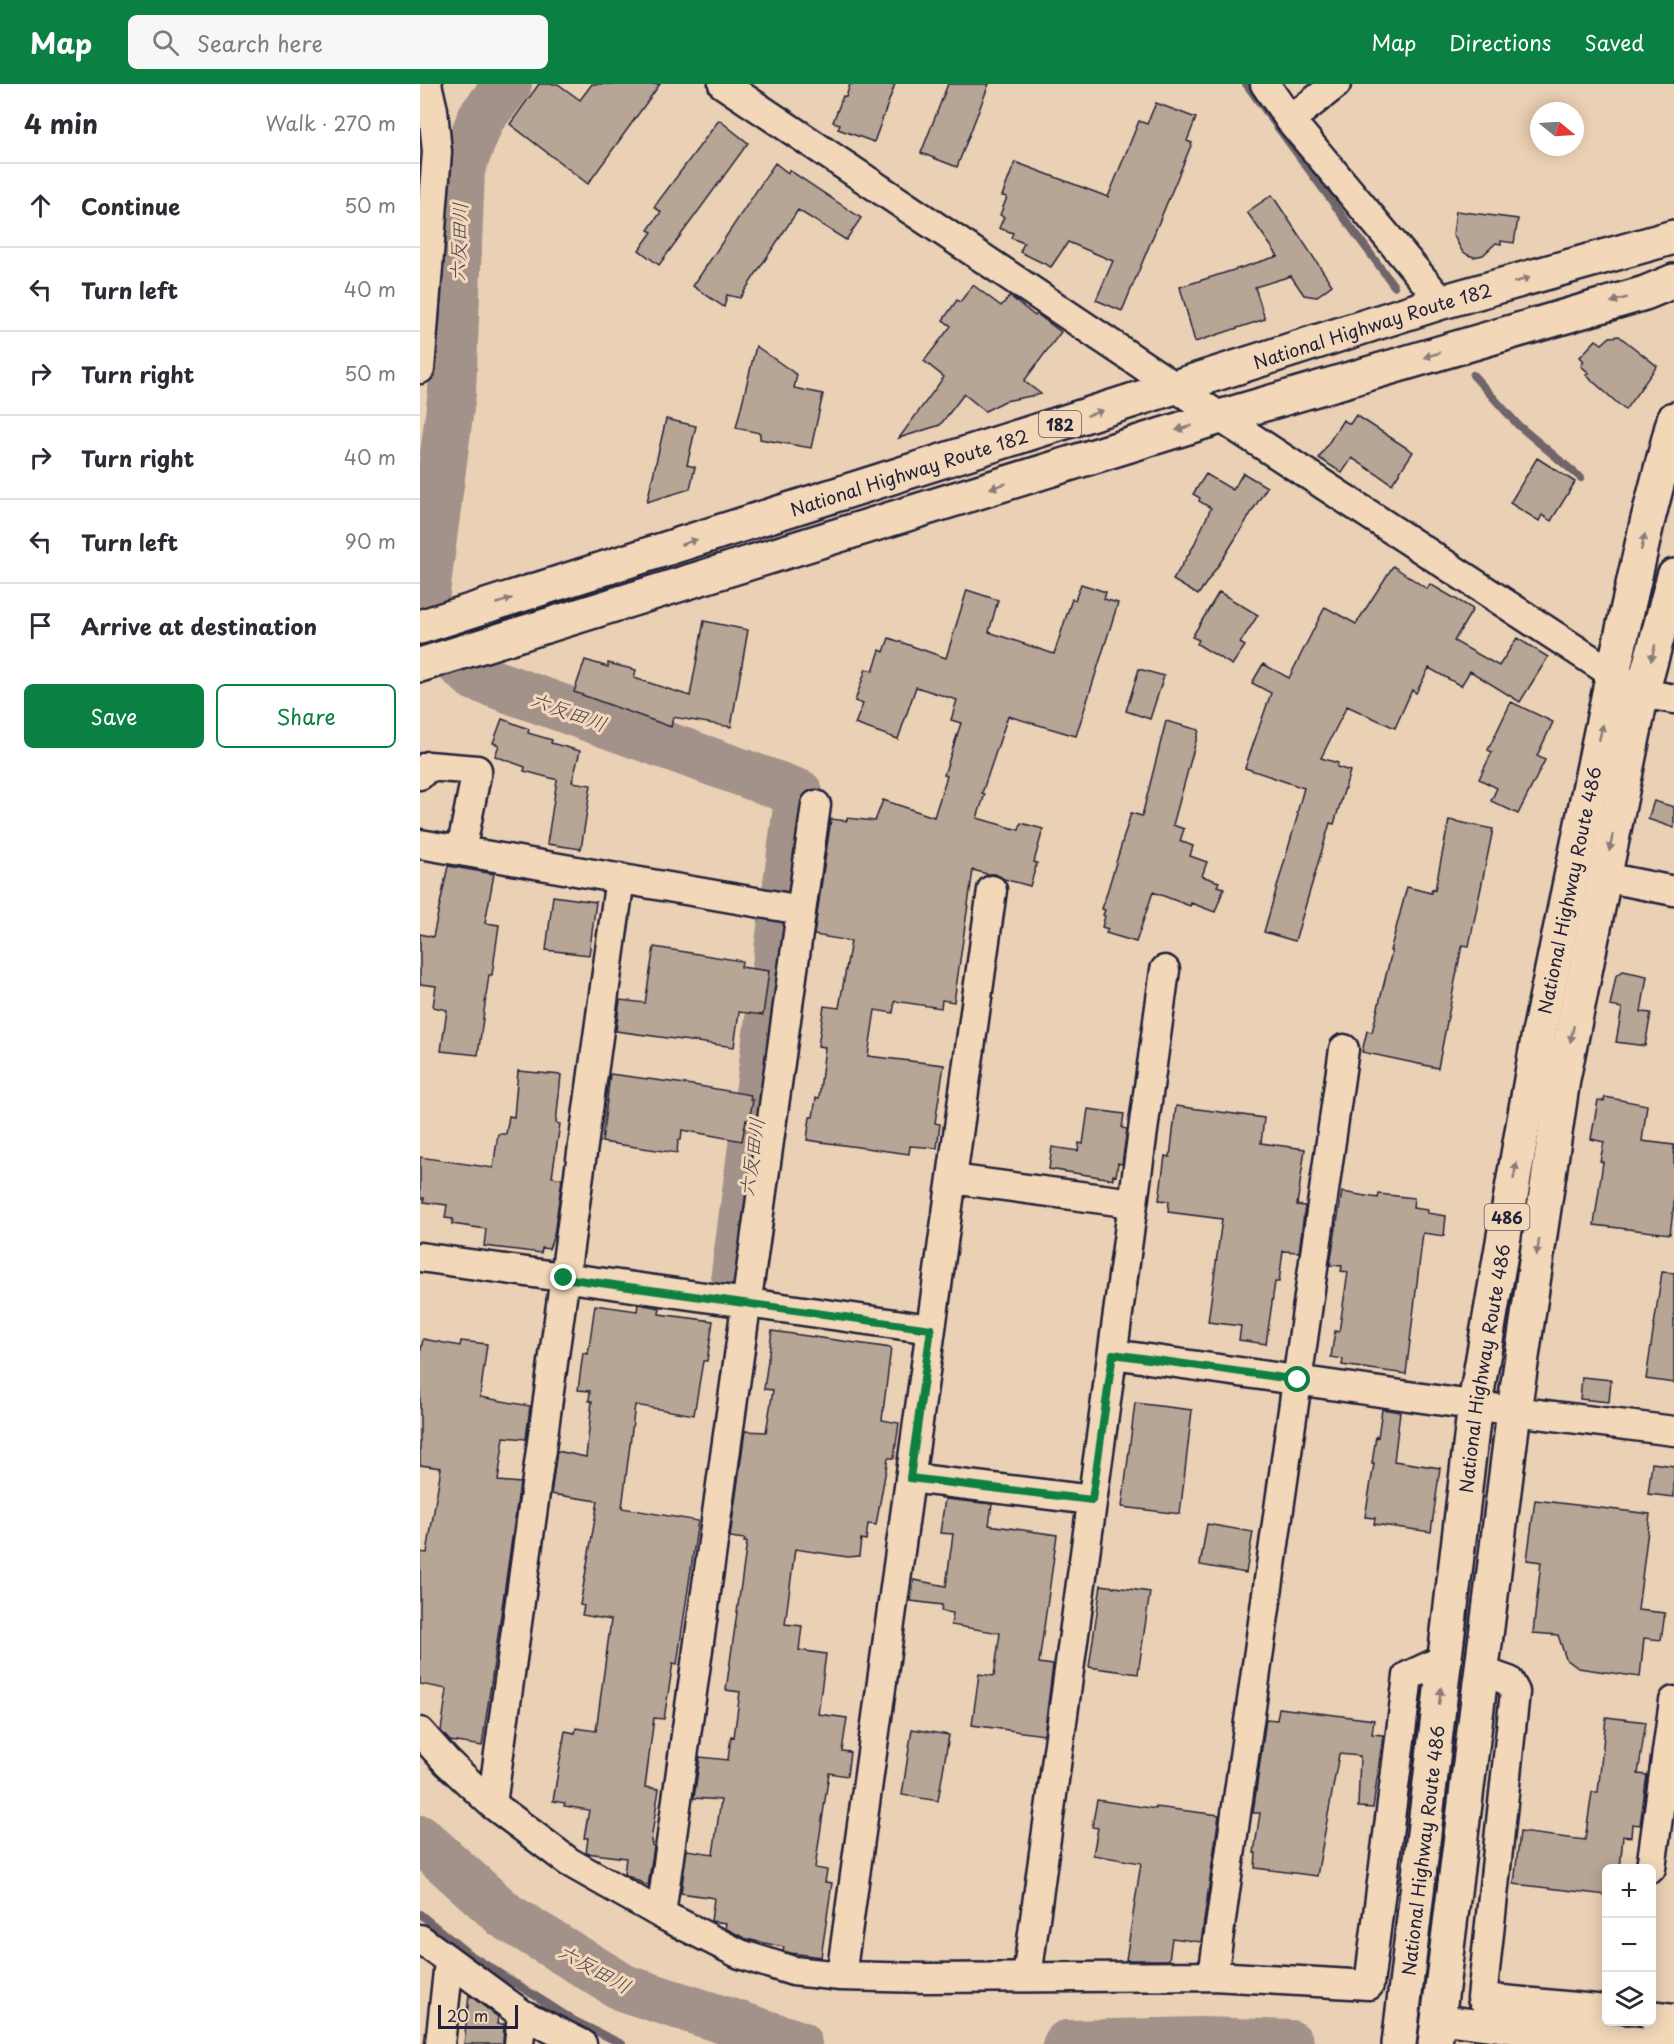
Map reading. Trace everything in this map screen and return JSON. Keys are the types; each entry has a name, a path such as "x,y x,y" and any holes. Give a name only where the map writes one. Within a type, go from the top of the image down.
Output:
{"highway":[{"name":"National Highway Route 182","path":"434,623 1442,302 1674,237"},
{"name":"182","path":"420,665 1221,417 1645,293 1674,281"},
{"name":"National Highway Route 486","path":"1400,2035 1475,1404 1539,1033 1613,673 1647,523 1674,419"},
{"name":"National Highway Route 486","path":"1437,2030 1514,1411 1563,1079 1642,693 1674,576"}],"street":[{"path":"420,369 437,152 433,110 427,84"},
{"path":"723,84 1221,417 1642,693 1674,699"},
{"path":"1265,84 1290,120 1442,302"},
{"path":"1290,120 1336,84"},
{"path":"420,775 428,766 477,770 461,851"},
{"path":"661,1914 746,1303 790,908 816,805"},
{"path":"420,844 790,908"},
{"path":"1604,877 1674,891"},
{"path":"492,1804 620,878"},
{"path":"841,1976 992,890"},
{"path":"1028,1977 1165,970"},
{"path":"1213,1976 1344,1049"},
{"path":"952,1179 1133,1203"},
{"path":"420,1257 931,1329"},
{"path":"1113,1354 1514,1411 1674,1431"},
{"path":"910,1478 1092,1500"},
{"path":"420,1732 447,1762 492,1804 569,1862 661,1914 740,1954 793,1971 841,1976 1213,1976 1369,1985 1408,1676 1445,1659"},
{"path":"1481,1671 1509,1681 1515,1692 1482,1998 1602,2010"},
{"path":"1653,1864 1674,1701"},
{"path":"420,1939 522,2014 582,2044"},
{"path":"440,2044 449,1962"},
{"path":"519,2044 522,2014"},
{"path":"1437,2030 1653,2036 1674,2019"}],"building":[{"path":"539,84 558,84 580,100 592,84 660,84 588,184 510,124"},
{"path":"850,84 895,84 874,142 838,129 840,124 833,122"},
{"path":"948,84 989,84 957,167 921,153"},
{"path":"1156,103 1196,118 1187,141 1192,143 1122,311 1096,300 1113,261 1068,242 1051,267 1020,252 1024,243 1011,238 1013,233 999,228 1004,217 1000,215 1007,197 1002,196 1015,162 1108,197 1139,121 1147,124"},
{"path":"719,120 748,143 659,265 639,250 652,232 648,230 661,212 654,207"},
{"path":"775,163 861,218 846,240 798,210 740,298 727,295 724,307 693,286"},
{"path":"1272,195 1332,285 1316,297 1304,295 1291,276 1255,287 1265,319 1195,342 1180,287 1278,256 1247,212"},
{"path":"1456,211 1518,219 1514,243 1501,241 1501,244 1496,243 1483,255 1474,257 1468,255 1462,251 1453,234"},
{"path":"973,285 1001,306 1010,296 1035,316 1037,314 1061,332 1024,381 1041,394 1005,401 985,411 964,394 940,425 899,438 944,377 924,361 951,326 943,320 957,300 960,302"},
{"path":"1619,336 1657,366 1625,410 1586,375 1589,373 1581,366 1584,361 1580,357 1596,340 1602,344 1610,337"},
{"path":"756,346 797,375 794,388 823,394 811,448 760,439 760,433 736,428"},
{"path":"1356,415 1413,452 1392,484 1352,458 1342,473 1319,458 1343,420 1350,424"},
{"path":"666,419 696,426 687,465 695,467 690,489 647,502"},
{"path":"1537,458 1575,482 1551,521 1542,515 1539,521 1510,503"},
{"path":"1243,473 1267,487 1198,595 1173,580 1193,547 1211,508 1199,501 1200,498 1193,494 1206,474 1233,490"},
{"path":"1393,566 1427,589 1430,584 1473,609 1454,641 1499,666 1517,638 1548,657 1520,702 1470,671 1461,686 1429,668 1416,693 1412,690 1395,728 1347,706 1321,758 1338,763 1337,767 1350,771 1334,824 1330,823 1295,941 1264,932 1304,788 1245,768 1271,693 1252,683 1263,664 1289,678 1325,607 1356,624"},
{"path":"1081,584 1106,592 1104,599 1118,603 1076,736 1008,716 982,793 985,794 977,818 1019,830 1021,823 1043,829 1030,886 1004,879 995,874 973,870 954,1002 942,1000 941,1008 895,1001 893,1013 875,1010 868,1056 944,1065 935,1123 940,1124 937,1148 910,1146 909,1154 807,1140 810,1117 813,1117 816,1098 819,1098 825,1047 818,1046 824,1006 839,1008 851,941 814,935 831,819 875,821 883,800 934,817 947,776 944,775 961,723 951,720 957,700 916,687 898,739 855,724 863,704 855,701 866,669 873,671 880,650 884,652 889,638 946,658 967,590 998,600 989,632 1054,654 1072,599 1075,600"},
{"path":"1219,592 1258,615 1240,643 1245,646 1232,665 1197,644 1199,640 1192,637"},
{"path":"704,621 748,630 731,727 673,717 671,727 574,692 585,660 608,667 608,663 636,670 634,678 690,696"},
{"path":"1139,669 1164,676 1150,719 1126,711"},
{"path":"1511,702 1553,722 1537,756 1545,760 1518,814 1491,801 1497,788 1479,779 1492,752 1488,750"},
{"path":"502,719 529,729 528,733 552,740 551,743 580,751 572,782 591,785 581,849 547,844 558,780 524,771 525,767 495,756 499,745 493,743"},
{"path":"1166,721 1199,730 1173,825 1184,829 1180,841 1193,846 1190,856 1207,862 1202,876 1219,882 1217,886 1224,888 1215,912 1191,903 1190,906 1153,892 1136,942 1106,933 1108,929 1102,927 1105,910 1102,909 1131,813 1142,816"},
{"path":"1654,801 1674,807 1674,828 1648,819"},
{"path":"1449,820 1493,829 1469,946 1462,945 1438,1068 1362,1052 1367,1031 1372,1032 1407,887 1431,893 1432,889 1435,890"},
{"path":"448,866 494,874 485,923 499,925 492,975 489,975 478,1055 441,1051 447,1010 433,1007 436,986 420,984 420,934 433,937"},
{"path":"553,896 596,902 589,955 546,950"},
{"path":"654,947 742,961 741,967 769,971 763,1015 739,1012 734,1047 616,1031 620,1000 645,1003"},
{"path":"1623,971 1647,976 1641,1012 1651,1013 1645,1046 1616,1042 1622,1008 1610,1006 1616,976"},
{"path":"518,1071 561,1075 556,1123 560,1124 552,1177 562,1179 554,1235 549,1249 542,1248 541,1253 484,1246 486,1229 452,1224 453,1219 445,1218 447,1205 424,1202 424,1198 420,1198 420,1157 493,1168 498,1134 506,1134 509,1116 514,1117"},
{"path":"610,1074 751,1095 750,1100 753,1100 749,1121 746,1120 742,1141 682,1130 677,1153 602,1142"},
{"path":"1605,1097 1647,1105 1642,1141 1674,1145 1674,1204 1670,1234 1594,1225 1604,1142 1591,1139 1598,1100 1604,1101"},
{"path":"1176,1106 1264,1118 1261,1143 1305,1149 1297,1205 1305,1206 1299,1252 1283,1251 1279,1282 1275,1282 1266,1344 1239,1340 1241,1326 1208,1322 1222,1219 1168,1212 1169,1201 1159,1200 1165,1156 1170,1157"},
{"path":"1088,1109 1124,1114 1122,1128 1127,1129 1122,1164 1118,1163 1116,1176 1113,1175 1113,1179 1049,1169 1052,1147 1078,1151 1079,1143 1083,1144"},
{"path":"1342,1192 1378,1198 1379,1194 1414,1198 1413,1208 1446,1216 1444,1236 1423,1233 1406,1374 1342,1365 1343,1359 1331,1357 1335,1331 1339,1332 1348,1272 1341,1271 1342,1266 1330,1265"},
{"path":"1662,1272 1674,1273 1674,1383 1646,1379"},
{"path":"638,1304 660,1308 659,1314 713,1321 707,1361 703,1361 694,1415 635,1405 622,1508 698,1521 677,1664 673,1663 664,1719 654,1718 645,1787 659,1789 651,1841 654,1846 648,1886 624,1874 626,1858 586,1853 588,1838 584,1838 589,1810 564,1806 565,1803 553,1801 565,1731 575,1733 576,1728 596,1731 611,1620 582,1615 584,1606 580,1605 598,1501 551,1494 557,1451 586,1457 592,1401 589,1401 590,1391 578,1390 583,1353 588,1354 595,1305 637,1311"},
{"path":"772,1331 891,1348 882,1420 899,1423 894,1458 888,1458 876,1525 868,1524 866,1540 861,1539 859,1556 848,1557 795,1549 785,1624 802,1626 799,1650 826,1654 818,1714 847,1718 842,1751 850,1752 847,1776 829,1773 815,1868 827,1870 825,1882 832,1883 821,1957 791,1953 783,1951 784,1947 746,1939 725,1928 726,1923 711,1921 714,1898 681,1893 687,1850 713,1854 721,1800 694,1798 700,1757 728,1760 731,1736 734,1737 740,1692 726,1690 747,1542 744,1542 745,1539 730,1537 745,1431 766,1432 773,1390 764,1389"},
{"path":"423,1339 460,1346 461,1341 487,1344 480,1397 530,1406 526,1439 504,1437 498,1481 520,1483 482,1746 450,1741 441,1731 447,1689 420,1684 420,1552 427,1553 441,1468 420,1465 420,1355"},
{"path":"1582,1377 1611,1380 1609,1402 1580,1399"},
{"path":"1135,1403 1192,1410 1180,1514 1122,1507"},
{"path":"1382,1409 1400,1412 1394,1461 1440,1468 1431,1532 1374,1524 1375,1518 1365,1517"},
{"path":"1652,1463 1674,1466 1674,1497 1648,1494"},
{"path":"945,1499 992,1504 989,1525 1057,1535 1039,1663 1053,1665 1044,1735 972,1725 979,1674 994,1676 1000,1633 951,1625 953,1613 941,1611 942,1605 911,1601 914,1580 946,1586 953,1534 940,1533"},
{"path":"1535,1500 1650,1514 1638,1610 1665,1613 1661,1640 1644,1638 1640,1677 1578,1668 1566,1659 1558,1635 1533,1633 1541,1562 1527,1560"},
{"path":"1207,1524 1253,1532 1246,1573 1200,1565"},
{"path":"1101,1585 1150,1592 1138,1674 1089,1667"},
{"path":"1279,1708 1374,1720 1372,1734 1383,1735 1373,1808 1358,1807 1360,1756 1339,1754 1317,1876 1255,1868 1256,1853 1254,1853 1260,1813 1253,1813 1266,1719 1277,1720"},
{"path":"1606,1717 1646,1722 1638,1774 1647,1775 1640,1825 1632,1824 1631,1837 1623,1836 1620,1864 1602,1864 1602,1895 1514,1884 1520,1832 1585,1840 1592,1792 1598,1792"},
{"path":"912,1729 949,1735 938,1801 902,1795"},
{"path":"1097,1800 1219,1815 1201,1942 1172,1938 1169,1960 1126,1960 1141,1863 1093,1855 1098,1828 1092,1827"},
{"path":"469,1995 498,2017 497,2024 504,2024 503,2044 464,2044"}],"waterway":[{"name":"六反田川","path":"508,84 481,118 461,169 452,392 425,600 429,637 475,677 799,793 735,1274"},
{"path":"1246,84 1394,286"},
{"path":"442,288 456,290"},
{"path":"1473,375 1518,425 1581,478"},
{"name":"六反田川","path":"420,1839 506,1916 624,1988 798,2044"},
{"path":"420,1914 469,1954 573,2020 622,2044"},
{"name":"六反田川","path":"1067,2044 1202,2041 1290,2044"}],"route":[{"path":"564,1278 931,1329 910,1478 1092,1500 1113,1354 1298,1380"}]}
